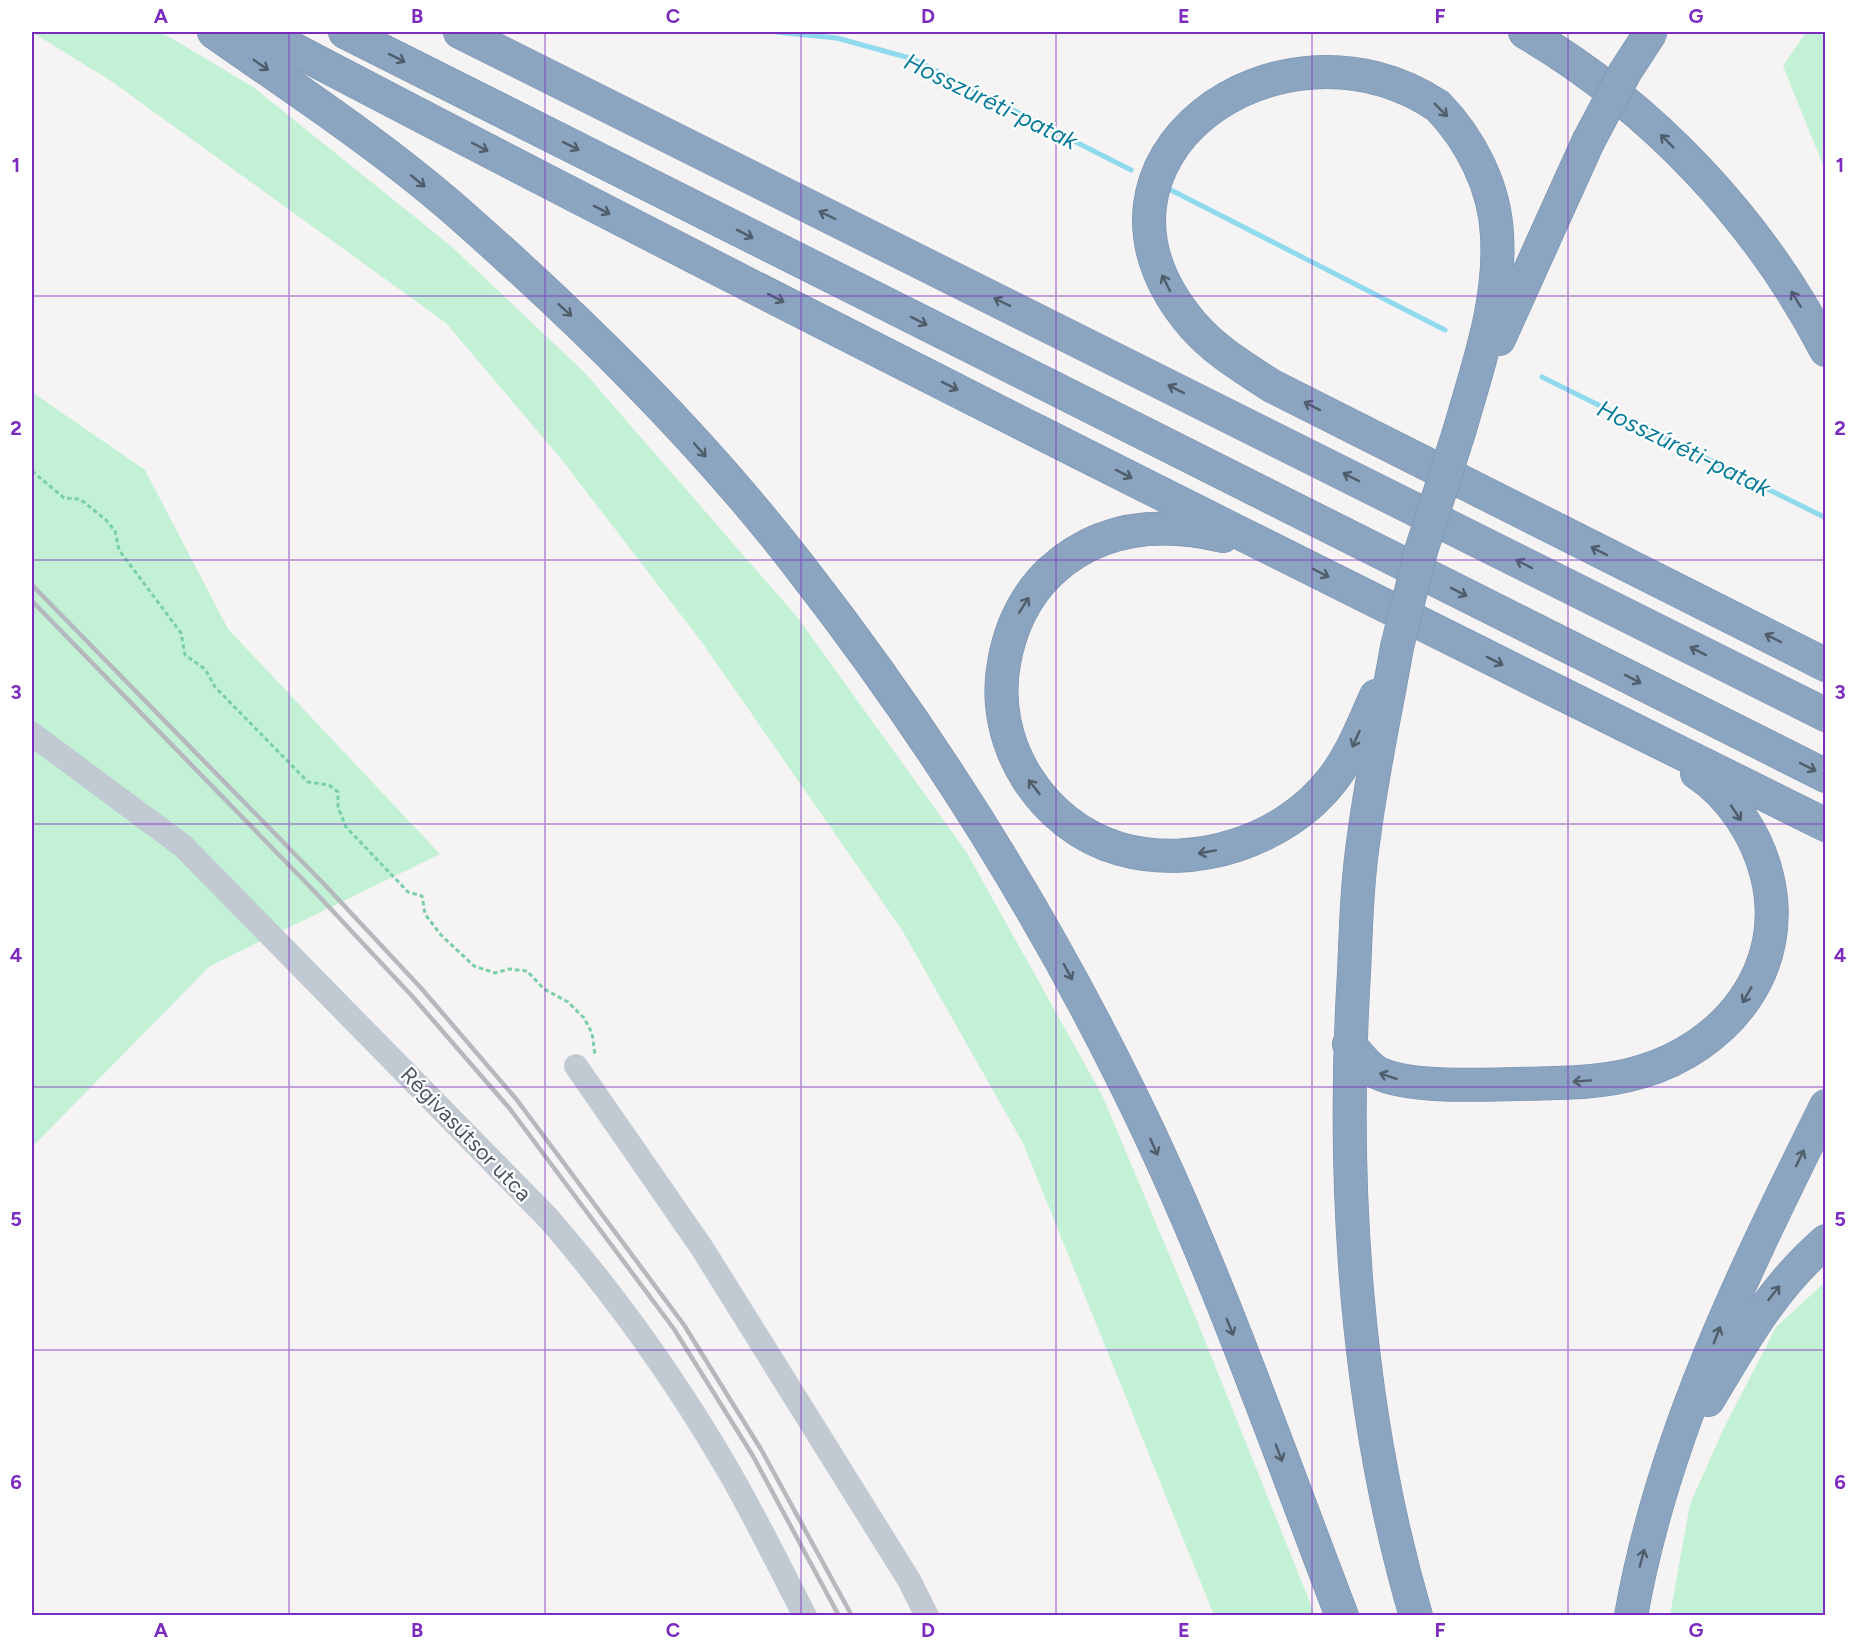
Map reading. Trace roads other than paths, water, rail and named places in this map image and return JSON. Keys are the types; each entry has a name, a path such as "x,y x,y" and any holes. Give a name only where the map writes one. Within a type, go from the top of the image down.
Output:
{"highway":[{"path":"214,32 364,137 451,207 573,317 691,439 799,564 903,706 988,834 1040,921 1130,1093 1189,1225 1341,1616"},
{"path":"261,32 549,183 1268,547 1826,825"},
{"path":"345,32 1826,776"},
{"path":"460,32 1826,715"},
{"path":"1525,32 1588,73 1629,106 1709,182 1782,276 1826,350"},
{"path":"1460,429 1588,142 1625,72 1651,32"},
{"path":"1416,1616 1389,1514 1370,1400 1354,1258 1348,1104 1349,1044 1363,837 1397,647 1421,551 1460,429 1490,324 1496,290 1497,234 1493,206 1478,162 1452,121 1414,83 1388,68 1339,51 1294,51 1250,63 1228,73 1212,85 1184,116 1164,148 1152,185 1150,225 1163,279 1191,323 1227,357 1272,386 1826,665"},
{"path":"1268,547 1198,530 1151,528 1116,534 1087,544 1063,561 1039,583 1020,609 1007,642 1001,678 1003,716 1012,754 1029,782 1049,805 1072,825 1120,849 1177,855 1232,847 1271,830 1305,807 1332,781 1350,754 1397,647"},
{"path":"1349,1044 1377,1073 1404,1082 1499,1084 1611,1078 1670,1063 1695,1050 1741,1005 1761,972 1769,947 1771,890 1764,862 1755,840 1730,803 1704,777 1625,726"},
{"path":"1631,1616 1639,1570 1667,1468 1719,1329 1826,1106"},
{"path":"1667,1468 1770,1298 1787,1277 1826,1241"}],"street":[{"name":"Régivasútsor utca","path":"32,734 190,854 549,1219 585,1260 693,1412 724,1464 805,1616"},
{"path":"581,1075 702,1248 909,1580 927,1616"}],"waterway":[{"name":"Hosszúréti-patak","path":"776,32 837,38 913,59 1131,170"},
{"name":"Hosszúréti-patak","path":"1167,188 1445,330"},
{"name":"Hosszúréti-patak","path":"1542,377 1826,518"}],"railway":[{"path":"32,585 323,883 421,988 517,1100 684,1325 762,1451 852,1616"},
{"path":"32,601 315,892 412,996 510,1109 674,1329 753,1456 839,1616"}]}
